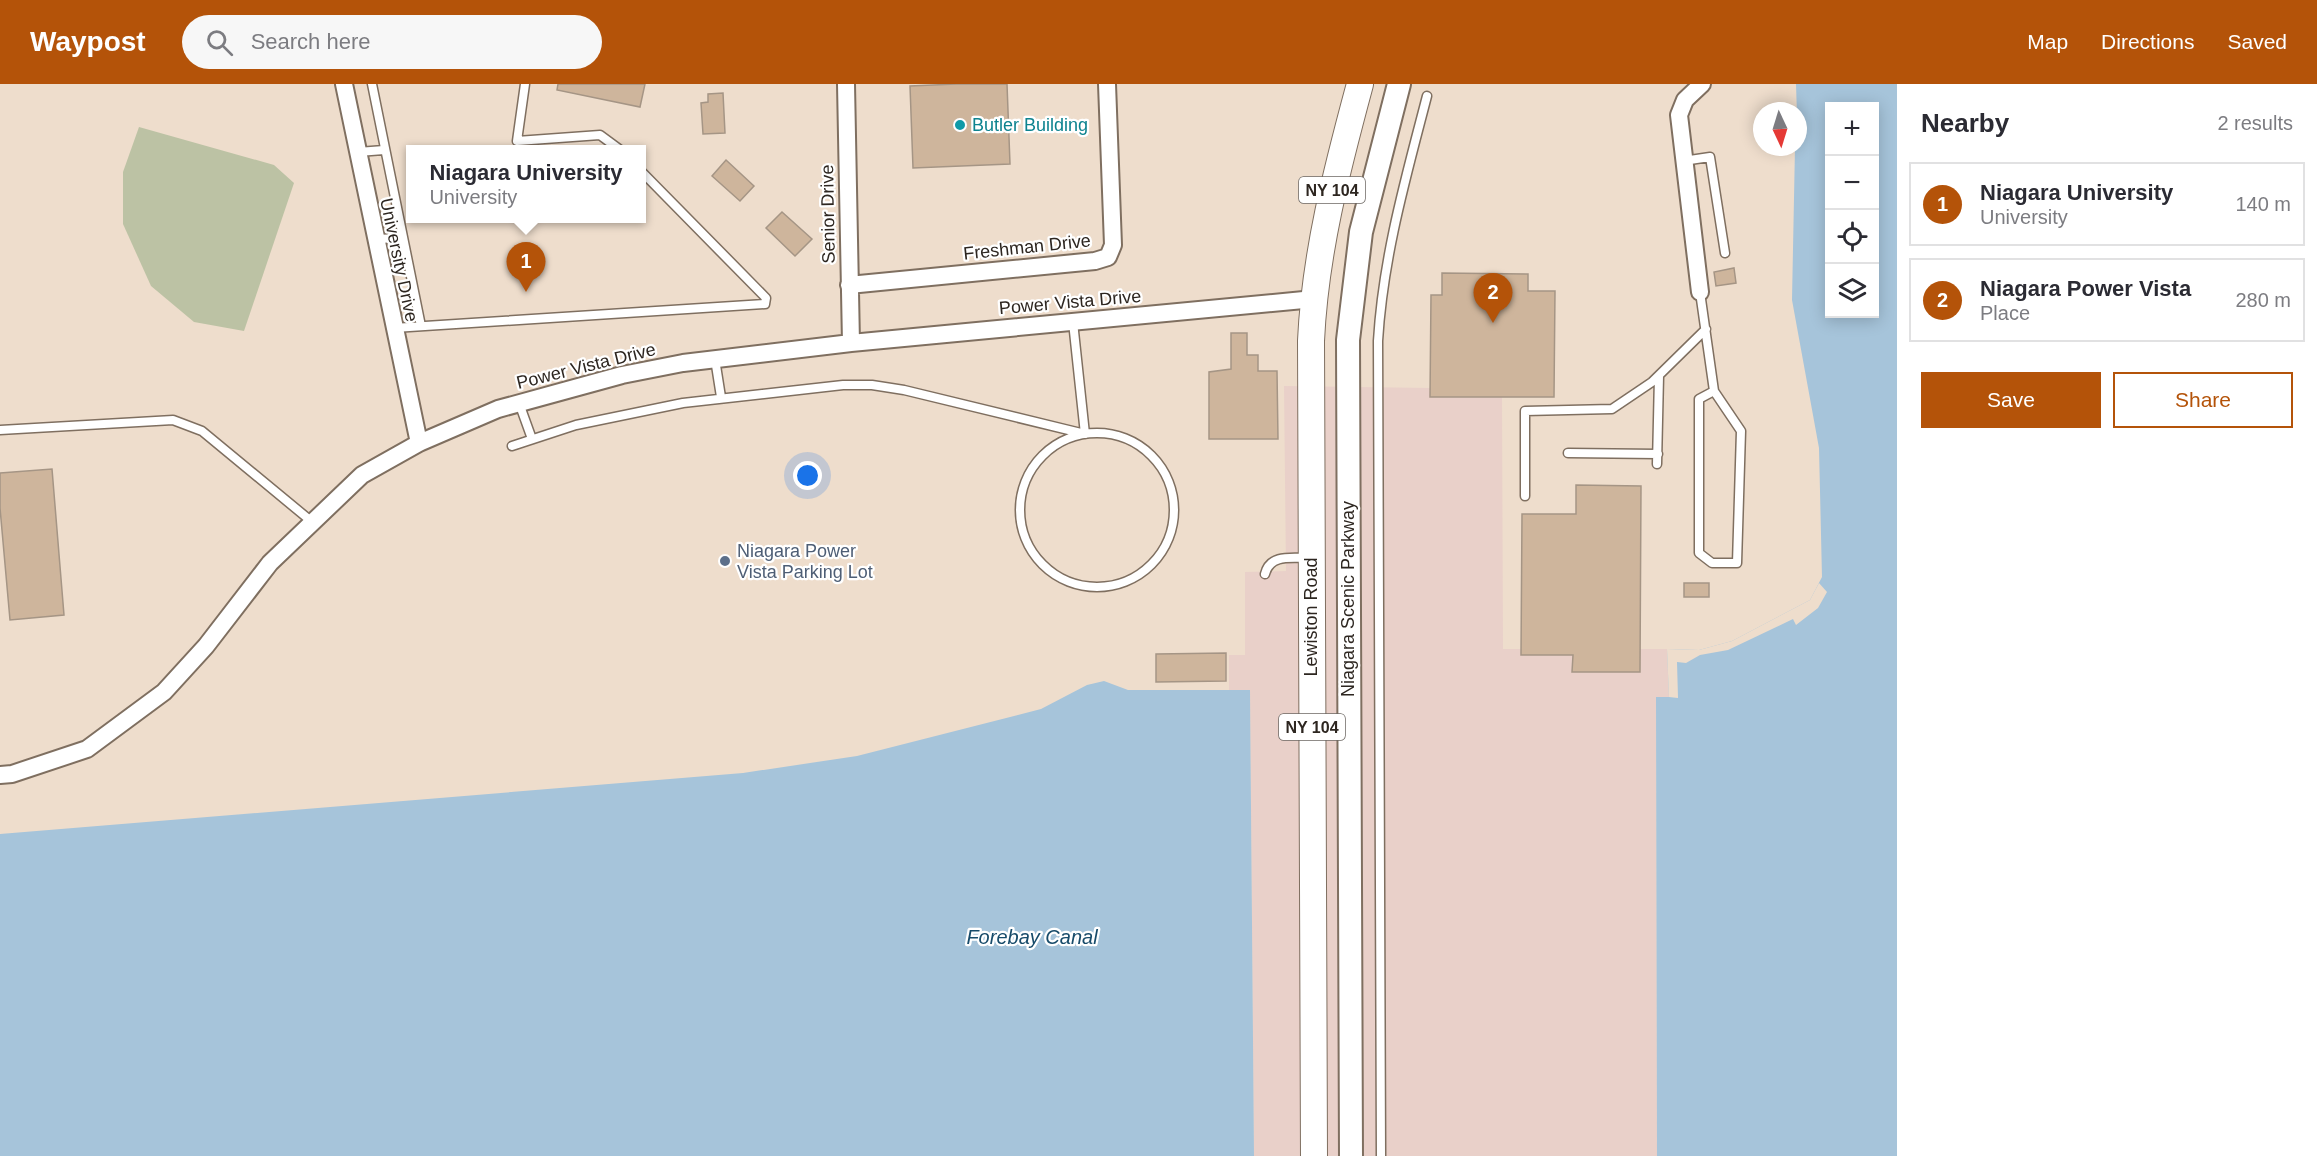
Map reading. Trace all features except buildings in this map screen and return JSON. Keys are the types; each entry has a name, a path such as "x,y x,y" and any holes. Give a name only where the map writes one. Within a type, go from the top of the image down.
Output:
{"main road":[{"name":"Lewiston Road","path":"1314,1156 1310,372 1314,299 1330,198 1360,84"},
{"name":"Niagara Scenic Parkway","path":"1351,1156 1348,340 1361,232 1399,84"}],"street":[{"name":"University Drive","path":"344,84 419,443"},
{"name":"Senior Drive","path":"846,84 851,343"},
{"name":"Freshman Drive","path":"849,285 1095,261 1108,257 1113,245 1107,84"},
{"path":"1700,292 1679,115 1685,100 1702,84"},
{"name":"Power Vista Drive","path":"0,775 12,774 87,749 164,692 206,646 270,563 311,521 362,476 419,443 519,403 622,375 715,359 851,343 1314,299"}],"lane":[{"path":"372,84 421,326"},
{"path":"525,84 517,141 600,135 613,145"},
{"path":"1381,1156 1378,341 1385,269 1397,209 1427,96"},
{"path":"358,152 384,150"},
{"path":"1683,162 1710,157 1725,253"},
{"path":"394,328 765,304 766,298 646,176"},
{"path":"375,240 403,238"},
{"path":"1700,292 1714,391 1742,431 1737,562 1712,563 1699,553 1699,399 1714,391"},
{"path":"1073,322 1085,434"},
{"path":"1525,496 1525,411 1612,409 1659,376 1706,329"},
{"path":"715,359 722,397"},
{"path":"1568,453 1658,459 1659,376"},
{"path":"512,447 532,439 616,416 722,397 816,387 872,385 1085,434 1112,434 1133,441 1152,454 1165,472 1173,493 1175,514 1171,536 1161,555 1146,571 1126,582 1105,587 1081,586 1058,577 1038,562 1025,541 1019,517 1021,493 1030,470 1046,451 1067,438 1085,434"},
{"path":"519,403 532,439"},
{"path":"0,430 173,420 202,431 311,521"},
{"path":"1265,574 1269,564 1278,559 1311,558"}],"shaded area":[{"path":"1284,386 1431,388 1431,397 1502,397 1503,649 1667,649 1669,697 1656,697 1657,1156 1254,1156 1250,690 1229,690 1229,655 1245,655 1245,572 1286,571"}],"green space":[{"path":"139,127 274,165 294,183 244,331 194,322 151,286 123,224 123,172"}],"water":[{"path":"1796,84 1897,84 1897,1156 1657,1156 1656,697 1669,697 1667,649 1699,650 1732,641 1810,600 1822,577 1819,448 1792,300 1795,156 1807,156 1807,102 1797,102"},
{"name":"Forebay Canal","path":"1104,681 1128,690 1250,690 1254,1156 0,1156 0,834 743,773 857,756 1041,709 1087,685"}],"pier":[{"path":"1819,583 1827,592 1818,608 1796,625 1793,619 1728,650 1700,655 1686,663 1677,662 1678,698 1669,697 1667,649 1699,650 1732,641 1810,600"}],"place":[{"name":"Butler Building","path":"960,125"},
{"name":"Niagara University","path":"526,292"},
{"name":"Niagara Power Vista","path":"1493,323"},
{"name":"Niagara Power Vista Parking Lot","path":"725,561"}]}
